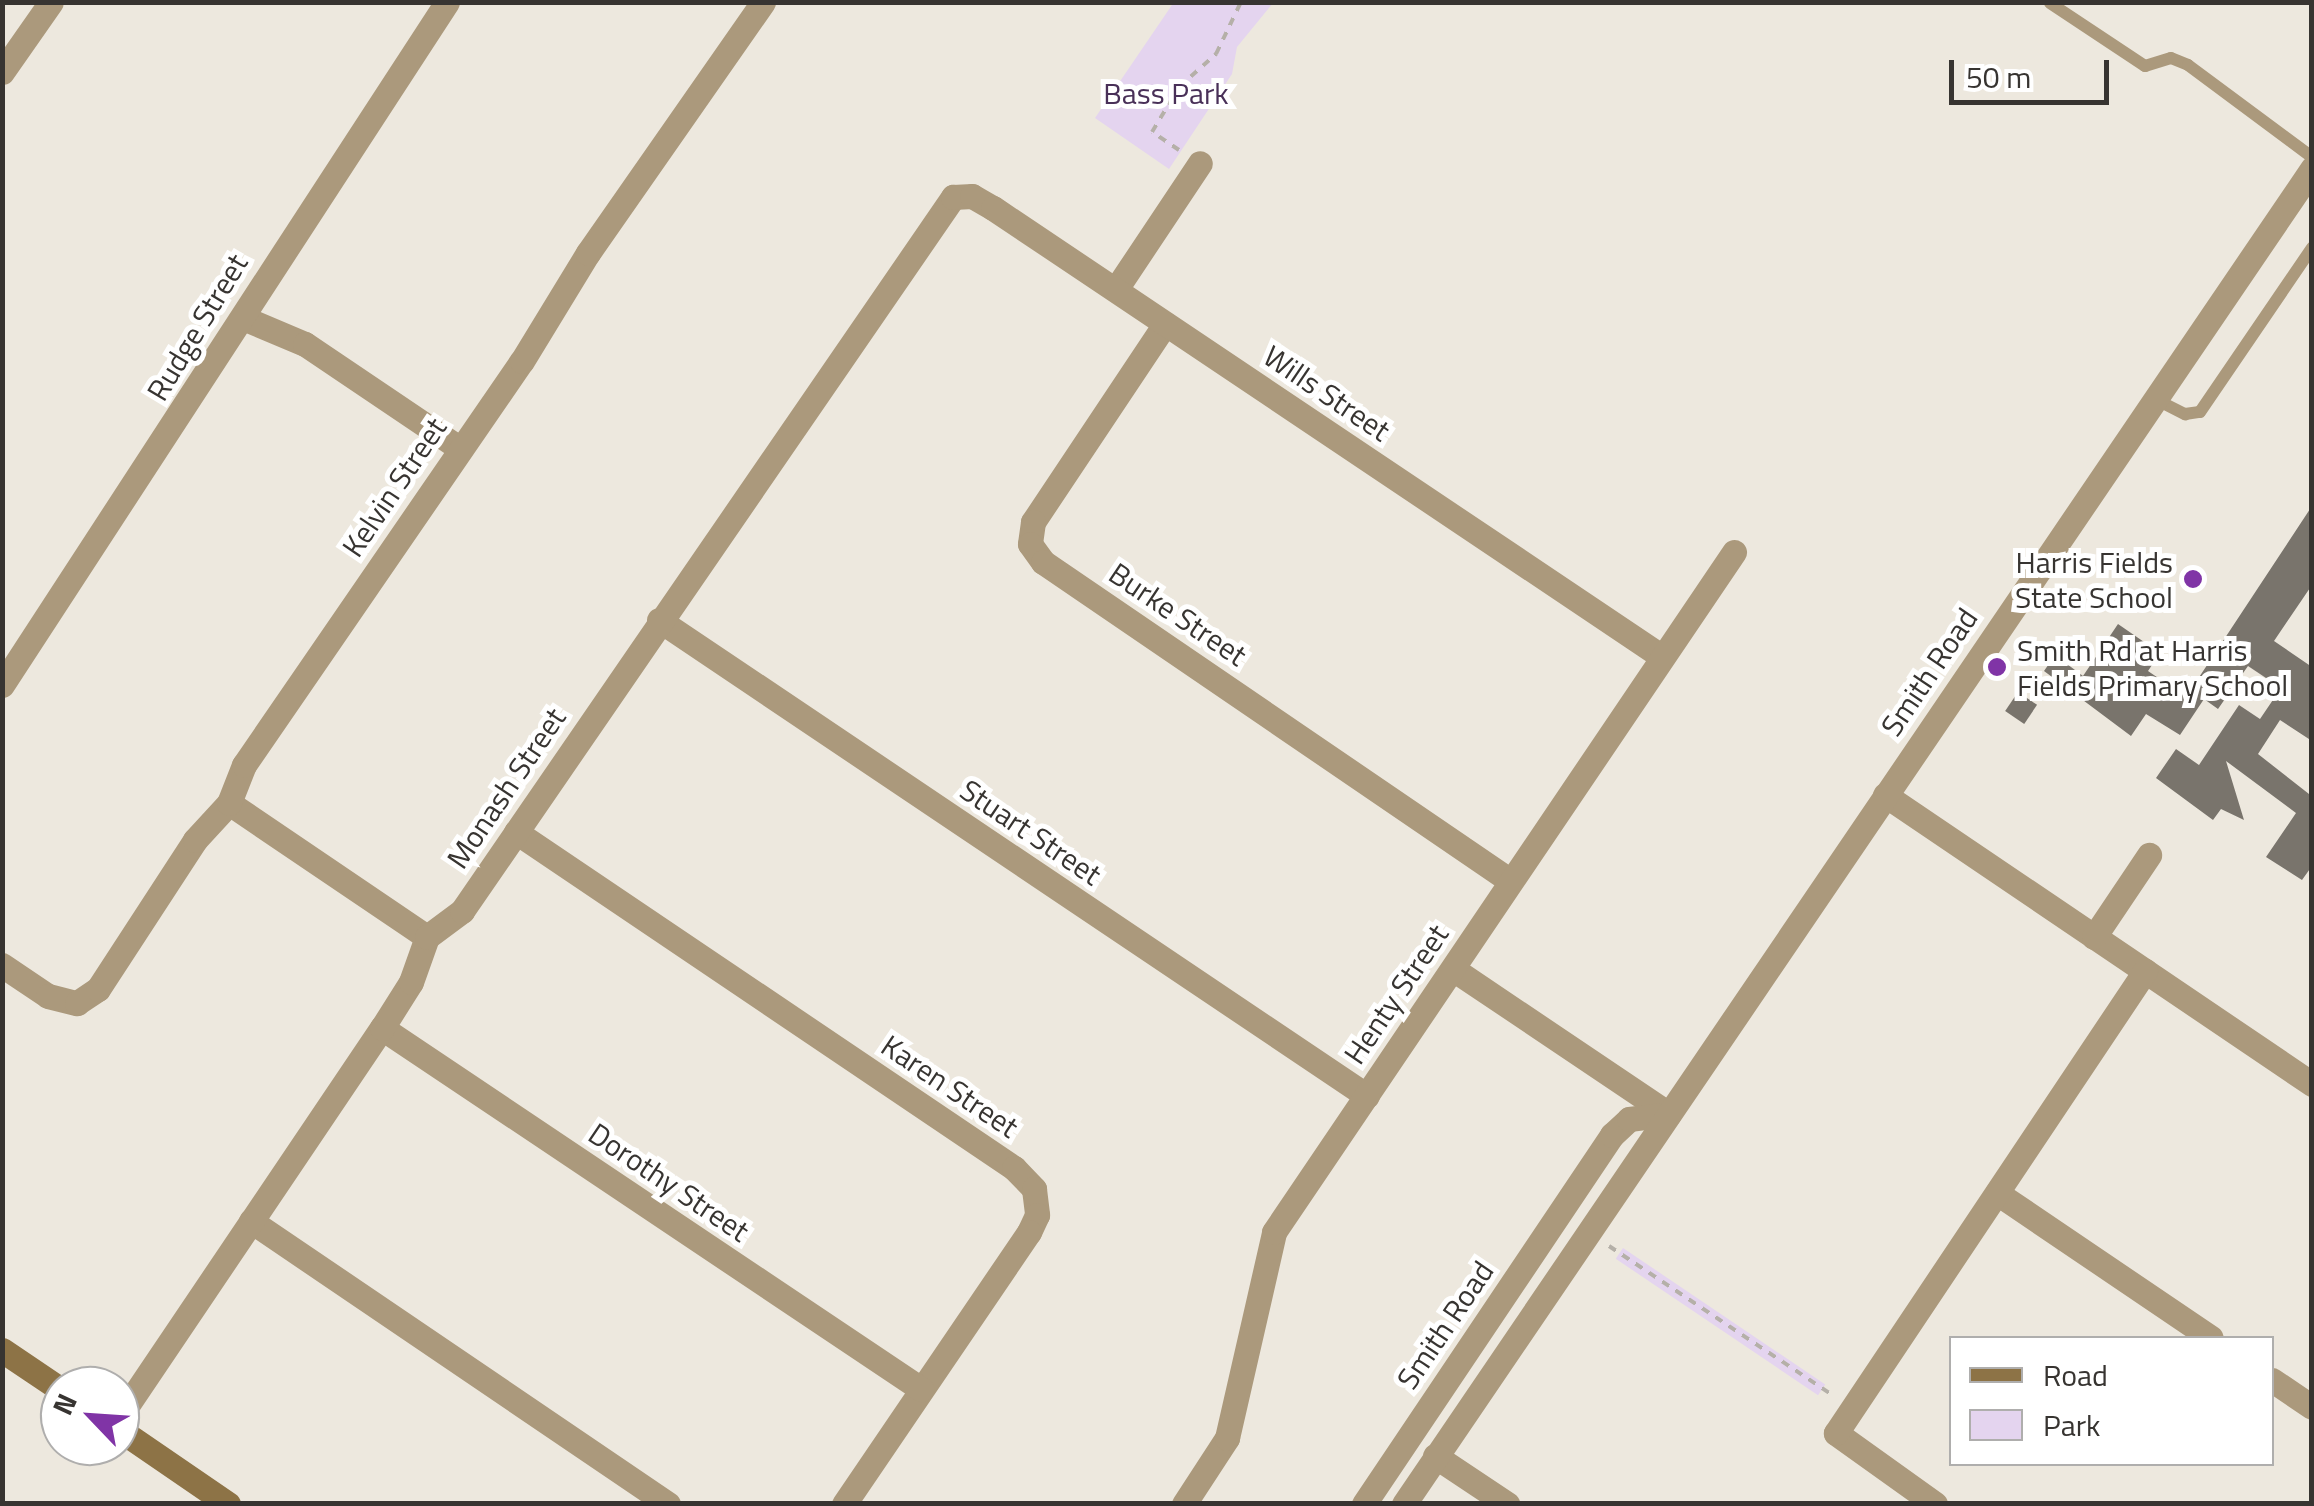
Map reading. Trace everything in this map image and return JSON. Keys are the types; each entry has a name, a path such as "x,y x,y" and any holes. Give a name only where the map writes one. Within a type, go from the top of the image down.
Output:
{"main road":[{"path":"2,1350 40,1376"},
{"path":"140,1444 228,1504"}],"street":[{"path":"2,72 51,2"},
{"name":"Rudge Street","path":"7,670 243,318 447,2"},
{"name":"Kelvin Street","path":"2,965 48,996 77,1003 98,990 196,840 229,803 244,765 764,2"},
{"path":"1116,289 1200,163"},
{"name":"Smith Road","path":"1404,1504 2312,168"},
{"name":"Wills Street","path":"953,197 972,196 1116,289 1661,656"},
{"name":"Monash Street","path":"140,1386 382,1028 428,938 462,911 953,197"},
{"path":"243,318 305,344 459,448"},
{"name":"Burke Street","path":"1165,324 1033,522 1030,544 1043,562 1510,880"},
{"name":"Henty Street","path":"1184,1504 1227,1438 1274,1232 1734,552"},
{"name":"Stuart Street","path":"659,620 1368,1096"},
{"path":"1884,795 2312,1084"},
{"path":"229,803 428,938"},
{"name":"Karen Street","path":"516,832 1014,1168 1034,1190 1037,1215 1029,1232 844,1504"},
{"path":"2094,937 2149,856"},
{"path":"1453,968 1668,1114"},
{"path":"1935,1504 1836,1433 2145,971"},
{"name":"Dorothy Street","path":"382,1028 921,1389"},
{"name":"Smith Road","path":"1364,1504 1612,1135 1629,1119 1668,1114"},
{"path":"1997,1192 2208,1336"},
{"path":"251,1221 668,1504"},
{"path":"2274,1381 2312,1408"},
{"path":"1436,1456 1507,1504"}],"lane":[{"path":"2050,3 2145,66 2171,58 2188,65 2312,158"},
{"path":"2154,399 2185,414 2200,412 2312,248"}],"path":[{"path":"1200,163 1152,132 1179,87 1216,54 1240,2"},
{"path":"1608,1245 1851,1406"}],"green space":[{"name":"Bass Park","path":"1174,2 1273,3 1237,47 1232,74 1169,169 1095,118"},
{"path":"1623,1248 1825,1384 1818,1395 1616,1259"}],"building":[{"path":"2312,506 2312,585 2274,641 2312,667 2312,741 2280,720 2258,754 2309,794 2312,789 2312,866 2302,880 2266,857 2296,813 2226,761 2244,820 2221,809 2213,820 2156,778 2176,749 2199,765 2239,705 2260,719 2281,688 2248,666 2218,709 2204,699 2180,735 2146,714 2131,736 2044,671 2055,655 2083,676 2118,624 2160,653 2148,671 2186,697"},
{"path":"2018,692 2037,705 2024,724 2005,711"}],"place":[{"name":"Harris Fields State School","path":"2193,579"},
{"name":"Smith Rd at Harris Fields Primary School","path":"1997,667"}]}
